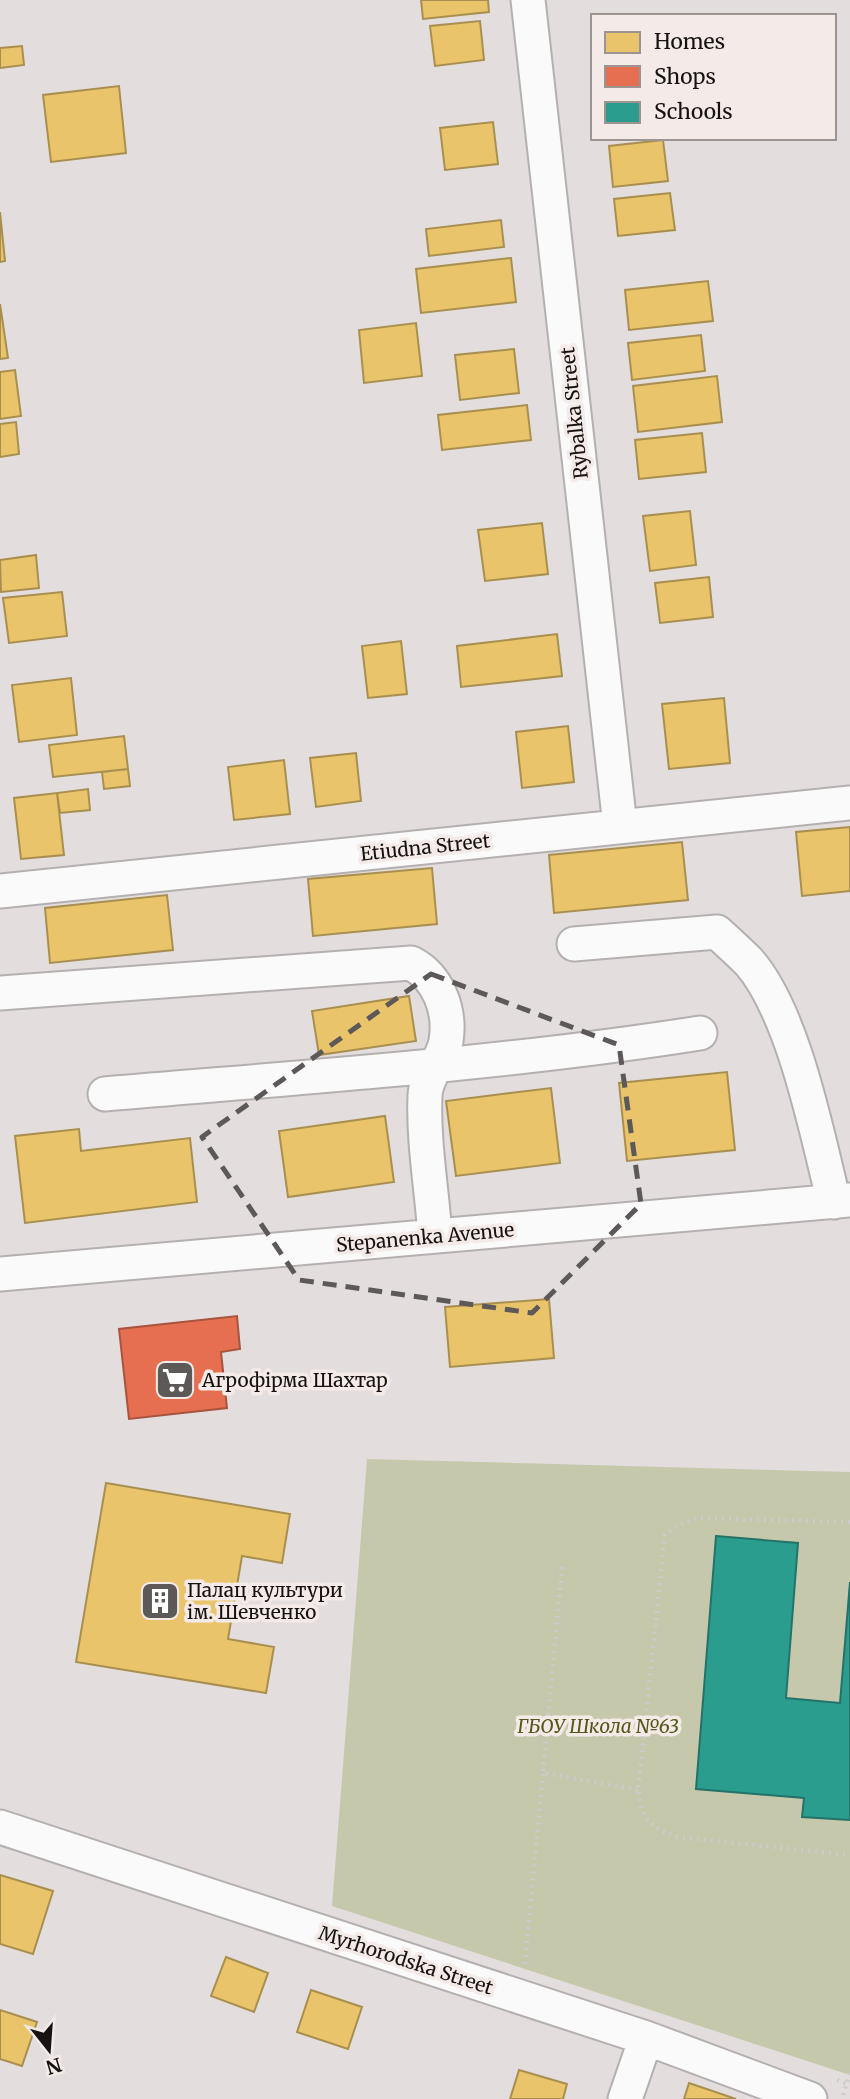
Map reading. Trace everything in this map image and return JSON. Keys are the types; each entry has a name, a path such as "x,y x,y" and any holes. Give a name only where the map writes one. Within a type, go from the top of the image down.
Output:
{"street":[{"name":"Rybalka Street","path":"528,0 620,826"},
{"name":"Etiudna Street","path":"0,891 850,803"},
{"path":"574,944 717,932 750,964 782,1020 842,1201"},
{"path":"0,993 411,963 425,970 438,986 445,1010 446,1041 424,1093 435,1236"},
{"path":"105,1094 437,1065 619,1046 700,1033"},
{"name":"Stepanenka Avenue","path":"0,1274 842,1201"},
{"name":"Myrhorodska Street","path":"0,1827 646,2038 822,2089"},
{"path":"625,2099 646,2038"}],"path":[{"path":"850,1522 698,1518 680,1524 665,1535 638,1790 641,1814 652,1826 677,1837 850,1855"},
{"path":"524,1974 562,1567"},
{"path":"543,1773 638,1790"},
{"path":"842,2099 850,2072"},
{"path":"822,2089 848,2084"}],"highlighted area":[{"path":"431,974 619,1045 641,1204 532,1313 299,1280 202,1137"}],"green space":[{"name":"ГБОУ Школа №63","path":"367,1459 850,1472 850,2075 332,1906"}],"building: Homes":[{"path":"421,0 488,0 489,12 423,19"},
{"path":"480,21 484,60 435,66 430,26"},
{"path":"22,46 24,65 0,68 0,48"},
{"path":"119,86 126,153 51,162 43,95"},
{"path":"493,122 498,164 445,170 440,128"},
{"path":"663,140 668,181 613,187 609,146"},
{"path":"670,193 675,230 618,236 614,199"},
{"path":"0,212 5,261 0,262"},
{"path":"501,220 504,247 429,256 426,229"},
{"path":"511,258 516,302 421,313 416,269"},
{"path":"708,281 713,321 629,330 625,290"},
{"path":"0,304 8,358 0,359"},
{"path":"416,323 422,376 364,383 359,330"},
{"path":"701,335 705,371 632,380 628,343"},
{"path":"514,349 519,393 460,400 455,355"},
{"path":"15,370 21,416 0,419 0,372"},
{"path":"717,376 722,422 638,432 633,386"},
{"path":"527,405 531,440 442,450 438,415"},
{"path":"16,422 19,454 0,457 0,424"},
{"path":"702,433 706,472 639,479 635,440"},
{"path":"690,511 696,565 650,571 643,516"},
{"path":"542,523 548,574 485,581 478,530"},
{"path":"36,555 39,588 1,592 0,560"},
{"path":"709,577 713,617 660,623 655,583"},
{"path":"62,592 67,636 9,643 3,598"},
{"path":"557,634 562,676 461,687 457,646"},
{"path":"401,641 407,694 368,698 362,646"},
{"path":"71,678 77,735 19,742 12,685"},
{"path":"724,698 730,763 669,769 662,704"},
{"path":"568,726 574,782 522,788 516,732"},
{"path":"124,736 128,769 53,777 49,745"},
{"path":"356,753 361,801 316,807 310,758"},
{"path":"284,760 290,814 234,820 228,767"},
{"path":"128,769 130,786 104,789 102,772"},
{"path":"88,789 90,810 60,813 57,793"},
{"path":"57,793 64,855 21,859 14,798"},
{"path":"850,827 850,891 802,896 796,832"},
{"path":"682,842 688,900 554,913 549,855"},
{"path":"432,868 437,924 313,936 308,879"},
{"path":"167,895 173,950 50,963 45,908"},
{"path":"409,996 416,1041 319,1055 312,1011"},
{"path":"727,1072 735,1150 627,1161 619,1083"},
{"path":"551,1088 560,1163 456,1176 446,1101"},
{"path":"385,1116 394,1182 288,1197 279,1131"},
{"path":"79,1129 81,1151 190,1138 197,1202 25,1223 15,1136"},
{"path":"549,1299 554,1358 450,1367 445,1307"},
{"name":"Палац культури ім. Шевченко","path":"106,1483 290,1514 282,1563 242,1556 228,1639 274,1647 266,1693 76,1662"},
{"path":"0,1875 53,1891 33,1954 0,1944"},
{"path":"226,1957 268,1973 254,2012 211,1996"},
{"path":"311,1990 362,2007 348,2049 297,2032"},
{"path":"0,2010 37,2022 22,2066 0,2059"},
{"path":"519,2070 567,2084 563,2099 510,2099"},
{"path":"689,2083 736,2099 684,2099"}],"building: Shops":[{"name":"Агрофірма Шахтар","path":"237,1316 240,1349 221,1352 227,1408 129,1419 119,1329"}],"building: Schools":[{"path":"716,1536 798,1543 786,1698 840,1703 850,1582 850,1820 802,1817 804,1798 696,1789"}],"place":[{"name":"Агрофірма Шахтар","path":"175,1380"},
{"name":"Палац культури ім. Шевченко","path":"160,1601"}]}
